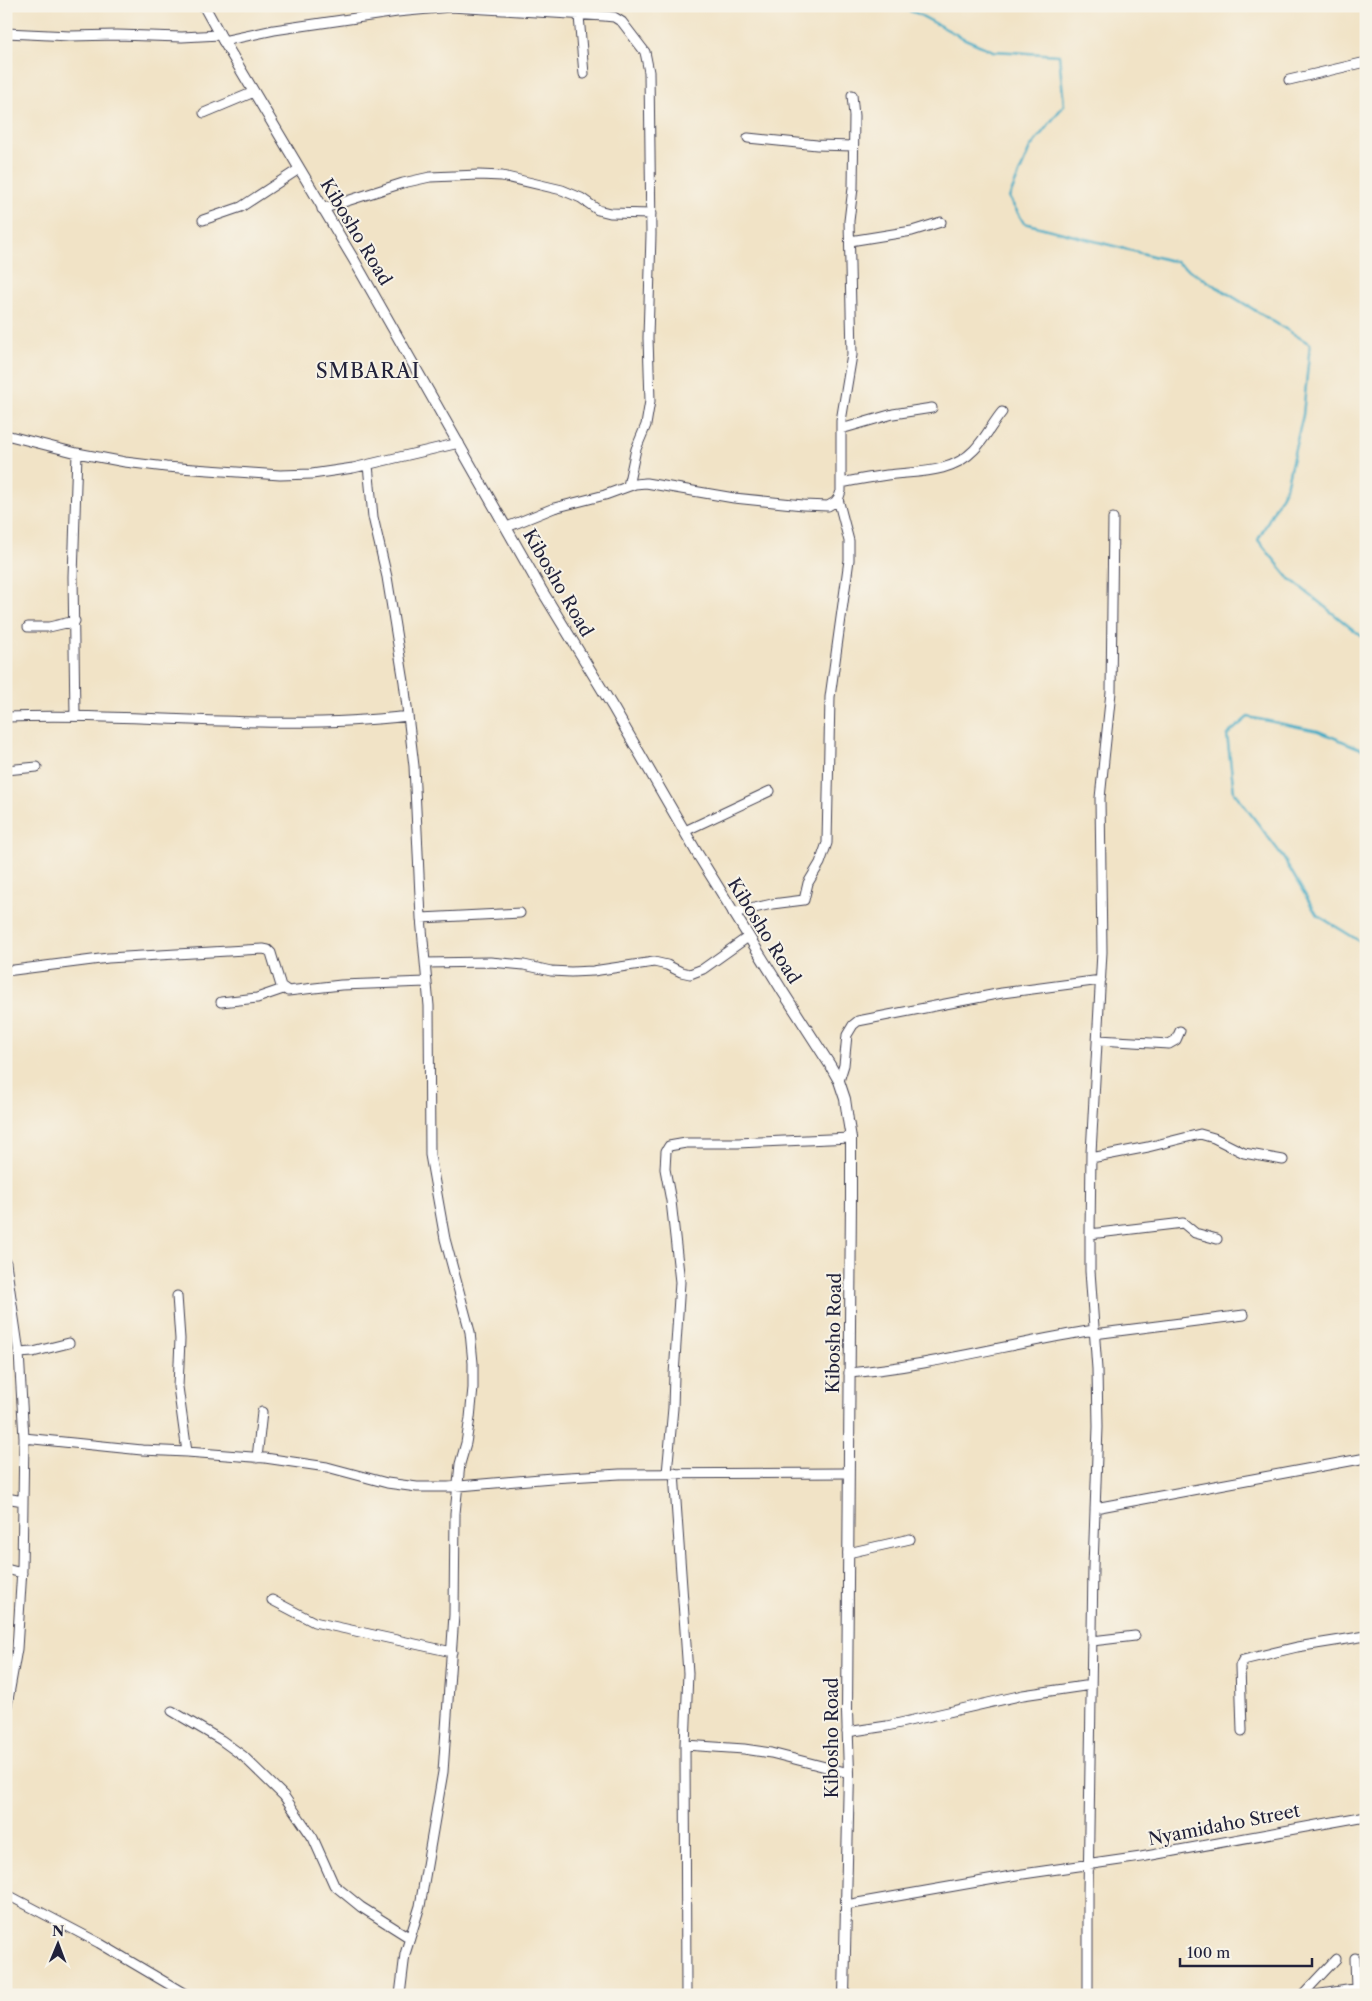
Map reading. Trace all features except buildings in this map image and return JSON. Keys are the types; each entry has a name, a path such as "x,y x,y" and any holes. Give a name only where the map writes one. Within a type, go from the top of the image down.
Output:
{"street":[{"name":"Kibosho Road","path":"204,6 221,38 354,260 541,589 748,937 813,1037 839,1081 845,1099 850,1138 847,1732 850,1773 844,1995"},
{"path":"536,6 546,14"},
{"path":"6,32 70,36 117,35 221,38 397,12 466,7 546,14 614,17 622,22 645,52 649,72 651,214 648,338 650,410 636,449 628,486"},
{"path":"579,16 584,74"},
{"path":"1288,80 1366,62"},
{"path":"204,113 254,92"},
{"path":"733,912 804,900 808,883 824,855 827,843 830,697 849,560 849,541 838,499 841,483 843,404 849,384 852,355 849,221 853,146 852,95"},
{"path":"748,138 818,145 853,146"},
{"path":"203,220 241,207 299,169"},
{"path":"322,209 381,189 421,179 479,175 502,176 562,190 581,198 598,210 610,213 651,214"},
{"path":"850,241 912,232 941,222"},
{"path":"841,429 893,414 932,408"},
{"path":"841,483 892,474 930,471 946,468 960,462 974,451 1002,412"},
{"path":"6,435 78,453 125,462 253,474 312,474 368,465 459,443"},
{"path":"75,716 73,577 75,478 78,453"},
{"path":"368,465 373,517 387,577 404,682 414,766 421,918 429,1006 430,1155 445,1239 470,1332 473,1363 470,1418 457,1486 455,1513 455,1606 443,1772 420,1906 403,1965 400,1995"},
{"path":"506,527 554,508 628,486 646,483 734,498 802,505 828,506 838,499"},
{"path":"1088,1995 1091,1685 1098,1427 1090,1271 1091,1158 1098,1040 1102,910 1100,798 1112,692 1113,518"},
{"path":"28,627 49,627 75,622"},
{"path":"6,718 75,716 254,722 366,720 408,716"},
{"path":"6,770 37,767"},
{"path":"685,831 770,791"},
{"path":"421,918 520,913"},
{"path":"425,963 490,962 570,972 602,970 654,962 690,974 703,969 748,937"},
{"path":"6,971 108,958 263,949 271,953 278,979 283,989"},
{"path":"839,1081 844,1065 847,1035 853,1025 858,1022 1002,993 1100,980"},
{"path":"221,1002 257,998 283,989 294,992 351,985 427,982"},
{"path":"1098,1040 1169,1044 1176,1040 1180,1032"},
{"path":"1091,1158 1148,1147 1200,1134 1214,1138 1244,1153 1283,1160"},
{"path":"686,1995 685,1745 688,1673 670,1473 680,1282 672,1201 665,1169 666,1151 669,1146 686,1143 738,1143 850,1138"},
{"path":"1090,1234 1183,1223 1195,1233 1217,1239"},
{"path":"6,1263 19,1353 24,1438 22,1573 17,1649 6,1711"},
{"path":"177,1296 180,1353 177,1377 188,1452"},
{"path":"849,1373 920,1364 1026,1342 1094,1332 1244,1315"},
{"path":"19,1353 33,1352 69,1343"},
{"path":"257,1458 262,1412"},
{"path":"24,1438 142,1450 257,1458 327,1467 402,1486 457,1486 552,1478 670,1473 848,1473"},
{"path":"1095,1508 1366,1458"},
{"path":"6,1498 23,1501"},
{"path":"848,1553 910,1539"},
{"path":"6,1569 22,1573"},
{"path":"272,1600 314,1622 452,1652"},
{"path":"1092,1641 1135,1636"},
{"path":"1242,1731 1240,1666 1243,1660 1297,1647 1366,1636"},
{"path":"847,1732 886,1726 1023,1695 1091,1685"},
{"path":"172,1711 221,1740 243,1756 284,1796 313,1838 334,1885 361,1907 410,1938"},
{"path":"685,1745 744,1749 770,1753 850,1773"},
{"name":"Nyamidaho Street","path":"846,1905 960,1884 1141,1857 1366,1816"},
{"path":"6,1894 99,1943 188,1995"},
{"path":"1355,1958 1356,1988"},
{"path":"1302,1995 1336,1959"},
{"path":"1316,1995 1366,1987"}],"waterway":[{"path":"895,6 916,13 965,39 993,51 1059,55 1064,105 1030,148 1009,198 1024,223 1176,262 1310,344 1303,415 1286,487 1258,540 1289,578 1366,640"},
{"path":"1366,751 1318,731 1248,717 1227,735 1234,792 1281,854 1317,915 1366,945"}],"district":[{"name":"SMBARAI","path":"368,371"}]}
